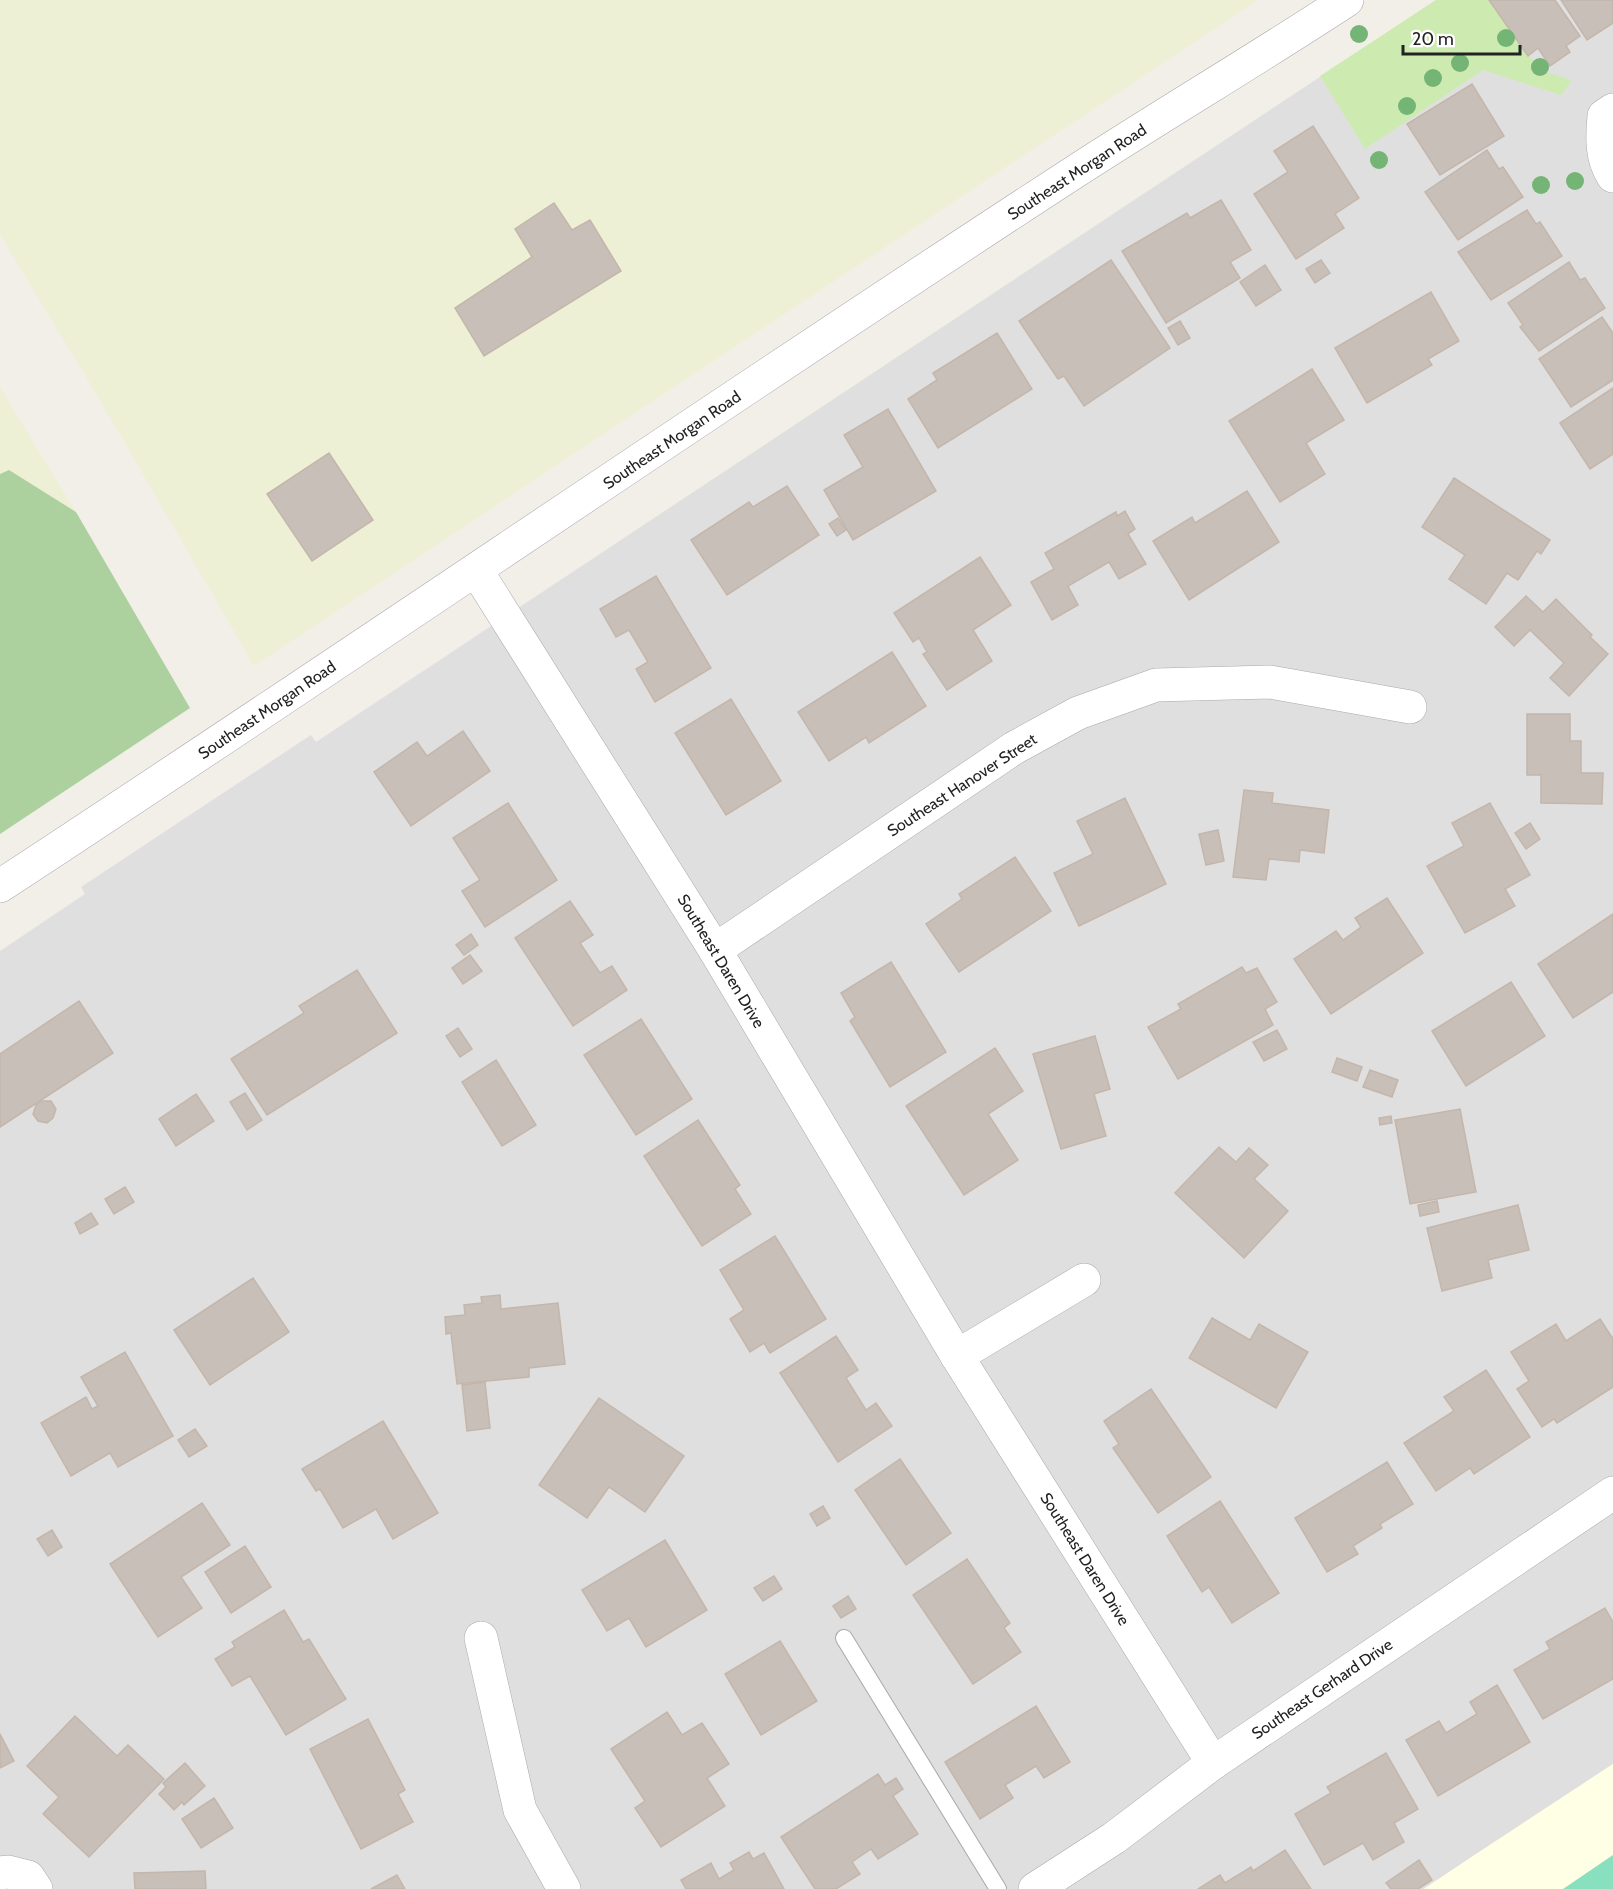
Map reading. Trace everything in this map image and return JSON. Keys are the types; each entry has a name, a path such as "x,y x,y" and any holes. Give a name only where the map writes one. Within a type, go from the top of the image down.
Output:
{"street":[{"name":"Southeast Morgan Road","path":"0,886 242,728 1074,172 1347,0"},
{"path":"1607,124 1607,167 1613,176"},
{"name":"Southeast Daren Drive","path":"476,570 715,950 957,1356 1213,1762"},
{"name":"Southeast Hanover Street","path":"715,950 1014,748 1078,713 1156,685 1270,682 1410,707"},
{"path":"957,1356 1084,1280"},
{"name":"Southeast Gerhard Drive","path":"1035,1889 1114,1838 1213,1762 1613,1493"},
{"path":"481,1638 519,1810 564,1889"},
{"path":"0,1873 8,1872 28,1877 36,1889"}],"lane":[{"path":"844,1638 998,1889"}],"shaded area":[{"path":"0,0 1258,0 254,666 95,392 0,235"},
{"path":"1436,0 1613,0 1613,1764 1423,1889 0,1889 0,951 85,894 81,887 311,735 316,742"},
{"path":"0,387 76,512 9,470 0,474"},
{"path":"1613,1764 1613,1889 1424,1889 1473,1856"}],"green space":[{"path":"1436,0 1493,0 1539,70 1572,80 1561,95 1483,70 1365,149 1320,76"},
{"path":"9,470 76,512 190,708 0,834 0,474"},
{"path":"1613,1855 1613,1889 1563,1889"}],"building":[{"path":"1489,0 1555,0 1580,36 1566,46 1570,52 1550,66 1538,48 1528,56"},
{"path":"1561,0 1613,0 1613,23 1587,40"},
{"path":"1472,84 1504,136 1440,175 1407,124"},
{"path":"1313,126 1359,198 1335,214 1344,228 1296,259 1254,194 1288,172 1274,151"},
{"path":"1487,150 1499,169 1503,167 1523,197 1458,240 1425,192"},
{"path":"1221,200 1251,250 1230,262 1240,278 1166,323 1122,251 1187,213 1190,218"},
{"path":"554,203 572,230 590,220 621,271 484,356 455,308 532,257 515,229"},
{"path":"1527,210 1536,224 1540,222 1562,256 1491,300 1458,252"},
{"path":"1111,260 1170,348 1084,406 1064,376 1058,379 1019,321"},
{"path":"1321,260 1330,273 1315,283 1306,269"},
{"path":"1569,262 1580,280 1585,278 1605,308 1539,351 1520,327 1523,325 1508,303"},
{"path":"1265,265 1281,290 1256,306 1240,282"},
{"path":"1431,292 1459,341 1428,359 1432,365 1367,403 1335,348"},
{"path":"1602,317 1613,333 1613,380 1571,407 1539,359"},
{"path":"1180,321 1190,338 1178,345 1168,328"},
{"path":"997,333 1032,389 938,448 908,399 937,380 933,373"},
{"path":"1312,369 1344,420 1306,443 1325,474 1280,502 1229,421"},
{"path":"1613,388 1613,454 1590,469 1560,423"},
{"path":"888,409 936,491 853,540 824,490 863,467 844,435"},
{"path":"329,453 373,520 312,561 267,494"},
{"path":"1454,478 1550,540 1541,554 1537,551 1518,580 1507,573 1486,604 1449,579 1465,555 1422,527"},
{"path":"787,486 819,535 727,595 691,540 749,502 753,507"},
{"path":"1247,491 1279,542 1189,600 1153,541 1192,517 1195,523"},
{"path":"1125,511 1135,529 1128,534 1146,564 1119,579 1109,562 1068,586 1078,605 1052,620 1031,582 1054,569 1045,553 1116,512 1117,516"},
{"path":"838,518 846,530 837,536 829,524"},
{"path":"980,557 1011,605 973,630 992,661 947,690 923,654 927,652 919,638 913,642 894,613"},
{"path":"656,576 711,668 655,702 636,669 648,662 629,630 616,637 600,609"},
{"path":"1526,596 1543,612 1556,599 1608,654 1569,696 1550,678 1564,663 1530,630 1514,646 1495,627"},
{"path":"892,652 926,706 869,743 866,737 829,761 798,712"},
{"path":"731,699 781,781 726,815 675,733"},
{"path":"1527,714 1570,714 1570,741 1581,741 1581,773 1603,773 1602,804 1541,803 1541,775 1527,775"},
{"path":"463,731 490,771 411,826 374,772 417,742 427,756"},
{"path":"1244,790 1273,793 1272,803 1329,810 1324,853 1300,850 1299,862 1269,859 1266,880 1233,877"},
{"path":"1125,798 1166,884 1079,926 1054,873 1093,854 1077,821"},
{"path":"508,803 557,880 485,927 462,891 480,880 453,838"},
{"path":"1490,803 1530,875 1505,889 1515,906 1465,933 1427,866 1464,846 1452,823"},
{"path":"1530,823 1540,839 1526,849 1515,833"},
{"path":"1218,830 1224,861 1206,865 1199,834"},
{"path":"1015,857 1051,911 959,972 926,924 962,899 959,894"},
{"path":"1387,898 1423,953 1331,1014 1294,959 1336,931 1343,940 1361,927 1355,918"},
{"path":"570,901 593,935 580,943 600,973 612,966 627,990 573,1026 515,938"},
{"path":"1613,914 1613,992 1573,1018 1538,964"},
{"path":"471,934 478,945 464,955 456,945"},
{"path":"470,955 482,971 463,984 452,968"},
{"path":"891,962 946,1052 890,1087 850,1021 855,1017 841,993"},
{"path":"1242,967 1246,973 1257,968 1277,1002 1265,1009 1273,1025 1178,1079 1148,1027 1181,1009 1178,1004"},
{"path":"357,970 397,1033 267,1115 231,1059 304,1013 299,1006"},
{"path":"1511,982 1545,1036 1466,1086 1432,1031"},
{"path":"79,1001 113,1053 0,1127 0,1054"},
{"path":"641,1019 692,1099 636,1135 584,1055"},
{"path":"458,1028 472,1049 460,1057 446,1036"},
{"path":"1277,1030 1287,1049 1264,1061 1253,1042"},
{"path":"1095,1036 1110,1089 1094,1094 1106,1136 1061,1149 1033,1054"},
{"path":"995,1048 1023,1091 988,1114 1018,1160 964,1195 906,1106"},
{"path":"1337,1058 1362,1067 1357,1081 1332,1072"},
{"path":"496,1060 536,1125 502,1146 462,1082"},
{"path":"1370,1070 1398,1080 1392,1097 1363,1087"},
{"path":"245,1093 262,1120 247,1130 230,1102"},
{"path":"196,1094 214,1121 176,1146 159,1119"},
{"path":"42,1101 51,1101 56,1109 53,1118 47,1123 38,1121 33,1114 36,1105"},
{"path":"1460,1109 1476,1192 1410,1204 1395,1120"},
{"path":"1391,1116 1392,1123 1380,1125 1379,1118"},
{"path":"698,1120 740,1185 735,1189 751,1214 702,1246 644,1156"},
{"path":"1219,1147 1236,1162 1249,1148 1268,1165 1254,1179 1288,1211 1244,1258 1175,1193"},
{"path":"125,1187 134,1202 114,1214 105,1199"},
{"path":"1437,1201 1439,1212 1420,1216 1418,1205"},
{"path":"1518,1205 1529,1250 1488,1260 1492,1278 1442,1291 1427,1228"},
{"path":"91,1213 98,1224 80,1234 75,1223"},
{"path":"775,1236 826,1319 770,1353 764,1343 750,1352 730,1319 744,1310 720,1270"},
{"path":"253,1278 289,1332 210,1385 174,1330"},
{"path":"500,1295 501,1309 558,1303 565,1364 529,1368 529,1377 457,1384 451,1333 446,1334 445,1317 465,1315 464,1305 482,1303 481,1297"},
{"path":"1212,1318 1250,1340 1259,1324 1308,1352 1276,1408 1189,1358"},
{"path":"1600,1319 1613,1339 1613,1387 1557,1423 1554,1419 1542,1427 1517,1389 1529,1381 1511,1352 1556,1324 1566,1341"},
{"path":"836,1336 858,1370 846,1378 866,1410 876,1403 892,1426 838,1462 780,1373"},
{"path":"125,1352 173,1436 118,1467 110,1453 71,1476 41,1423 86,1397 92,1409 98,1406 81,1377"},
{"path":"1486,1370 1530,1437 1474,1474 1470,1468 1436,1491 1404,1443 1454,1411 1444,1397"},
{"path":"485,1382 490,1428 467,1431 462,1385"},
{"path":"1151,1389 1211,1477 1158,1513 1113,1448 1119,1444 1104,1421"},
{"path":"599,1398 684,1456 645,1512 609,1487 587,1518 539,1485"},
{"path":"383,1421 438,1513 393,1539 376,1509 343,1528 320,1489 316,1491 302,1469"},
{"path":"195,1429 207,1446 189,1457 178,1440"},
{"path":"900,1459 951,1533 906,1565 855,1490"},
{"path":"1387,1462 1413,1504 1380,1524 1382,1528 1353,1546 1358,1554 1327,1572 1295,1518"},
{"path":"1220,1501 1279,1593 1232,1623 1209,1587 1202,1592 1167,1536"},
{"path":"202,1503 230,1545 181,1577 202,1608 158,1637 110,1564"},
{"path":"823,1506 830,1518 817,1526 810,1514"},
{"path":"52,1530 62,1547 48,1556 37,1539"},
{"path":"665,1540 707,1610 646,1647 629,1618 607,1631 582,1590"},
{"path":"245,1546 271,1587 231,1613 205,1572"},
{"path":"967,1559 1010,1623 1004,1628 1021,1652 973,1684 913,1595"},
{"path":"774,1576 782,1589 763,1601 754,1588"},
{"path":"848,1596 856,1609 841,1618 833,1606"},
{"path":"1605,1608 1613,1622 1613,1679 1543,1719 1514,1670 1550,1649 1546,1642"},
{"path":"284,1610 303,1642 309,1639 346,1699 286,1735 250,1676 232,1686 215,1659 235,1647 232,1642"},
{"path":"780,1641 817,1701 761,1735 725,1674"},
{"path":"1497,1685 1530,1742 1438,1796 1406,1740 1439,1721 1446,1733 1477,1714 1470,1702"},
{"path":"1036,1706 1070,1762 1044,1778 1036,1766 1005,1785 1013,1798 980,1819 945,1762"},
{"path":"667,1712 682,1735 702,1723 729,1764 707,1778 725,1806 661,1847 635,1808 645,1801 611,1749"},
{"path":"75,1716 117,1756 128,1745 164,1779 89,1857 43,1814 59,1797 27,1766"},
{"path":"368,1719 405,1790 398,1794 413,1822 361,1849 310,1749"},
{"path":"0,1734 14,1761 0,1768"},
{"path":"1386,1753 1418,1809 1394,1823 1404,1842 1373,1860 1363,1843 1324,1865 1295,1814 1331,1793 1327,1787"},
{"path":"185,1763 205,1786 184,1805 182,1802 174,1810 159,1794 166,1787 163,1783"},
{"path":"878,1774 885,1785 896,1778 903,1789 893,1796 918,1834 878,1859 871,1849 852,1862 860,1874 836,1889 815,1889 781,1837"},
{"path":"214,1798 233,1828 201,1848 182,1819"},
{"path":"1285,1850 1311,1889 1198,1889 1220,1875 1225,1883 1251,1867 1253,1871"},
{"path":"749,1852 753,1859 764,1853 784,1889 686,1889 681,1880 711,1863 719,1879 734,1870 730,1863"},
{"path":"1419,1860 1432,1880 1418,1889 1391,1889 1386,1883"},
{"path":"205,1871 206,1889 135,1889 134,1873"},
{"path":"397,1875 405,1889 371,1889"}]}
